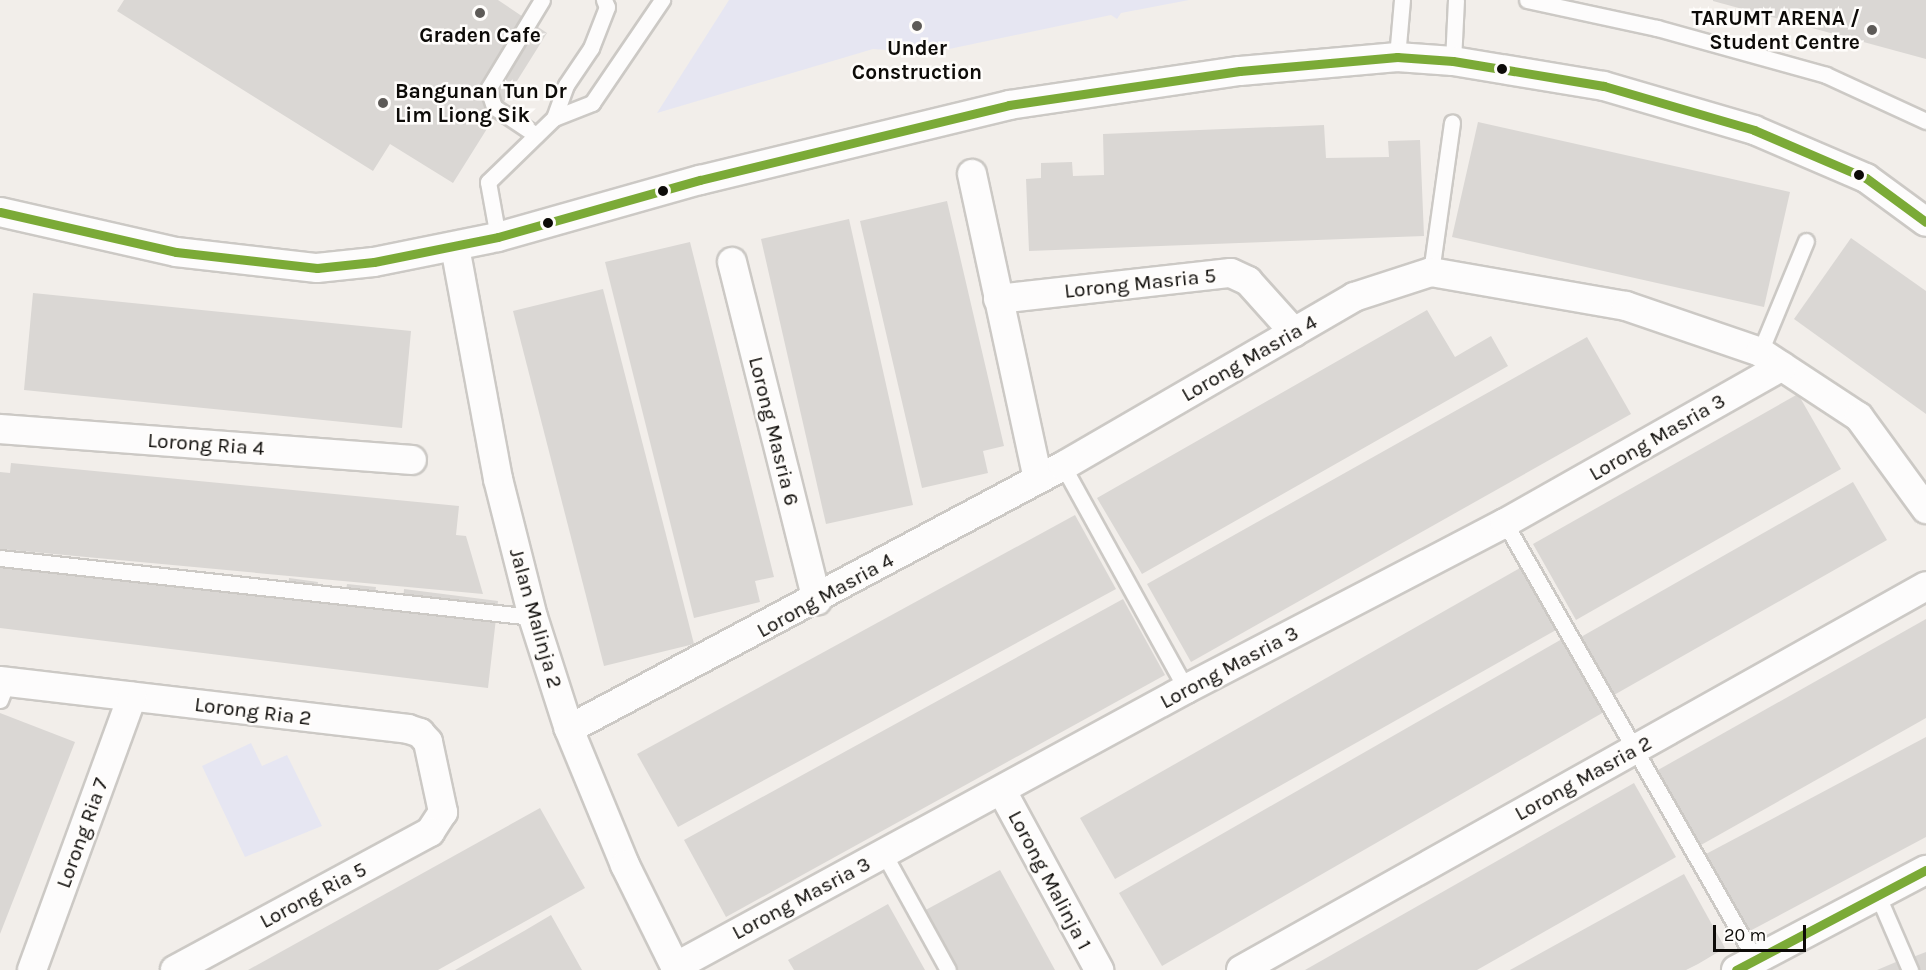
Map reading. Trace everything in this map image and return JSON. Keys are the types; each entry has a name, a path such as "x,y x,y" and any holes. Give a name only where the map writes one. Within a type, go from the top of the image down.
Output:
{"street":[{"path":"0,212 176,252 317,268 455,247 498,237 700,180 1009,105 1240,71 1397,57 1453,61 1604,86 1754,130 1866,178 1926,222"},
{"path":"972,174 1038,478"},
{"name":"Jalan Malinja 2","path":"455,247 498,479 533,617 569,729 625,865 676,968"},
{"name":"Lorong Masria 6","path":"732,262 817,600"},
{"name":"Lorong Masria 4","path":"569,729 817,600 1063,466 1354,297 1431,272 1626,306 1771,359 1859,417 1926,509"},
{"name":"Lorong Masria 5","path":"998,298 1232,273 1248,281 1294,332"},
{"name":"Lorong Masria 3","path":"676,968 1186,689 1505,523 1771,359"},
{"name":"Lorong Ria 4","path":"0,429 412,460"},
{"name":"Lorong Masria 2","path":"1241,970 1926,586"},
{"name":"Lorong Ria 2","path":"2,688 132,697 414,730 428,742 443,812"},
{"name":"Lorong Ria 7","path":"32,970 132,697"},
{"name":"Lorong Malinja 1","path":"1002,791 1099,970"},
{"name":"Lorong Ria 5","path":"175,970 430,832 443,812"},
{"path":"1750,966 1926,870"}],"lane":[{"path":"537,135 494,107 488,89 542,0"},
{"path":"554,118 566,85 591,48 607,7 604,0"},
{"path":"498,237 488,182 554,118 592,103 662,0"},
{"path":"1397,57 1402,0"},
{"path":"1453,61 1456,0"},
{"path":"1527,0 1657,28 1826,75 1926,121"},
{"path":"1431,272 1452,122"},
{"path":"1771,359 1806,241"},
{"path":"1063,466 1186,689"},
{"path":"1505,523 1635,749 1750,966"},
{"path":"0,558 533,617"},
{"path":"884,854 948,970"},
{"path":"1878,896 1910,970"}],"shaded area":[{"path":"729,0 1189,0 1121,13 1117,19 1111,15 930,53 873,49 657,113"},
{"path":"251,743 262,766 287,755 322,826 245,857 202,766"}],"building":[{"name":"Bangunan Tun Dr Lim Liong Sik","path":"124,0 498,0 547,33 453,183 390,144 373,171 117,11"},
{"name":"TARUMT ARENA / Student Centre","path":"1926,0 1926,59 1713,1"},
{"path":"1478,122 1790,192 1764,307 1452,237"},
{"path":"1324,125 1326,158 1389,157 1388,141 1420,140 1424,236 1029,251 1026,179 1041,178 1041,163 1072,162 1073,176 1104,175 1103,134"},
{"path":"947,201 1004,446 983,451 988,473 922,488 860,221"},
{"path":"849,219 913,505 826,524 761,239"},
{"path":"1851,238 1926,291 1926,414 1794,319"},
{"path":"690,242 774,577 755,581 760,602 694,618 605,262"},
{"path":"603,289 694,644 604,666 513,311"},
{"path":"33,293 411,331 402,428 24,390"},
{"path":"1427,310 1455,357 1491,336 1508,366 1142,574 1097,498"},
{"path":"1587,337 1631,414 1191,662 1147,584"},
{"path":"1798,394 1841,469 1576,620 1533,544"},
{"path":"11,463 459,506 456,535 466,536 483,594 0,549 0,472 10,473"},
{"path":"1853,482 1887,540 1614,695 1581,637"},
{"path":"1075,515 1116,589 678,827 637,754"},
{"path":"0,555 288,590 289,578 318,582 317,593 345,597 347,584 376,587 374,600 403,604 404,589 498,601 488,688 0,628"},
{"path":"1520,568 1556,630 1115,879 1080,818"},
{"path":"1123,599 1165,675 726,917 684,840"},
{"path":"1926,619 1926,718 1701,845 1658,770"},
{"path":"1562,639 1604,712 1162,966 1119,893"},
{"path":"0,713 75,742 0,934"},
{"path":"1926,737 1926,837 1748,932 1706,854"},
{"path":"1634,783 1676,857 1477,970 1305,970"},
{"path":"540,808 585,888 438,970 248,970"},
{"path":"1000,870 1055,970 951,970 920,913"},
{"path":"1684,874 1725,948 1698,964 1686,970 1510,970"},
{"path":"888,904 925,970 794,970 788,960"},
{"path":"551,915 582,970 455,970 524,931"},
{"path":"1926,952 1926,970 1919,970 1913,957"},
{"path":"1896,962 1900,970 1877,970"}],"transit line":[{"path":"0,212 176,252 317,268 374,262 498,237 700,180 1009,105 1240,71 1397,57 1453,61 1604,86 1754,130 1866,178 1926,222"},
{"path":"1736,970 1926,870"}],"place":[{"name":"Graden Cafe","path":"480,13"},
{"name":"Under Construction","path":"917,26"},
{"name":"TARUMT ARENA / Student Centre","path":"1872,30"},
{"name":"Bangunan Tun Dr Lim Liong Sik","path":"383,103"}]}
